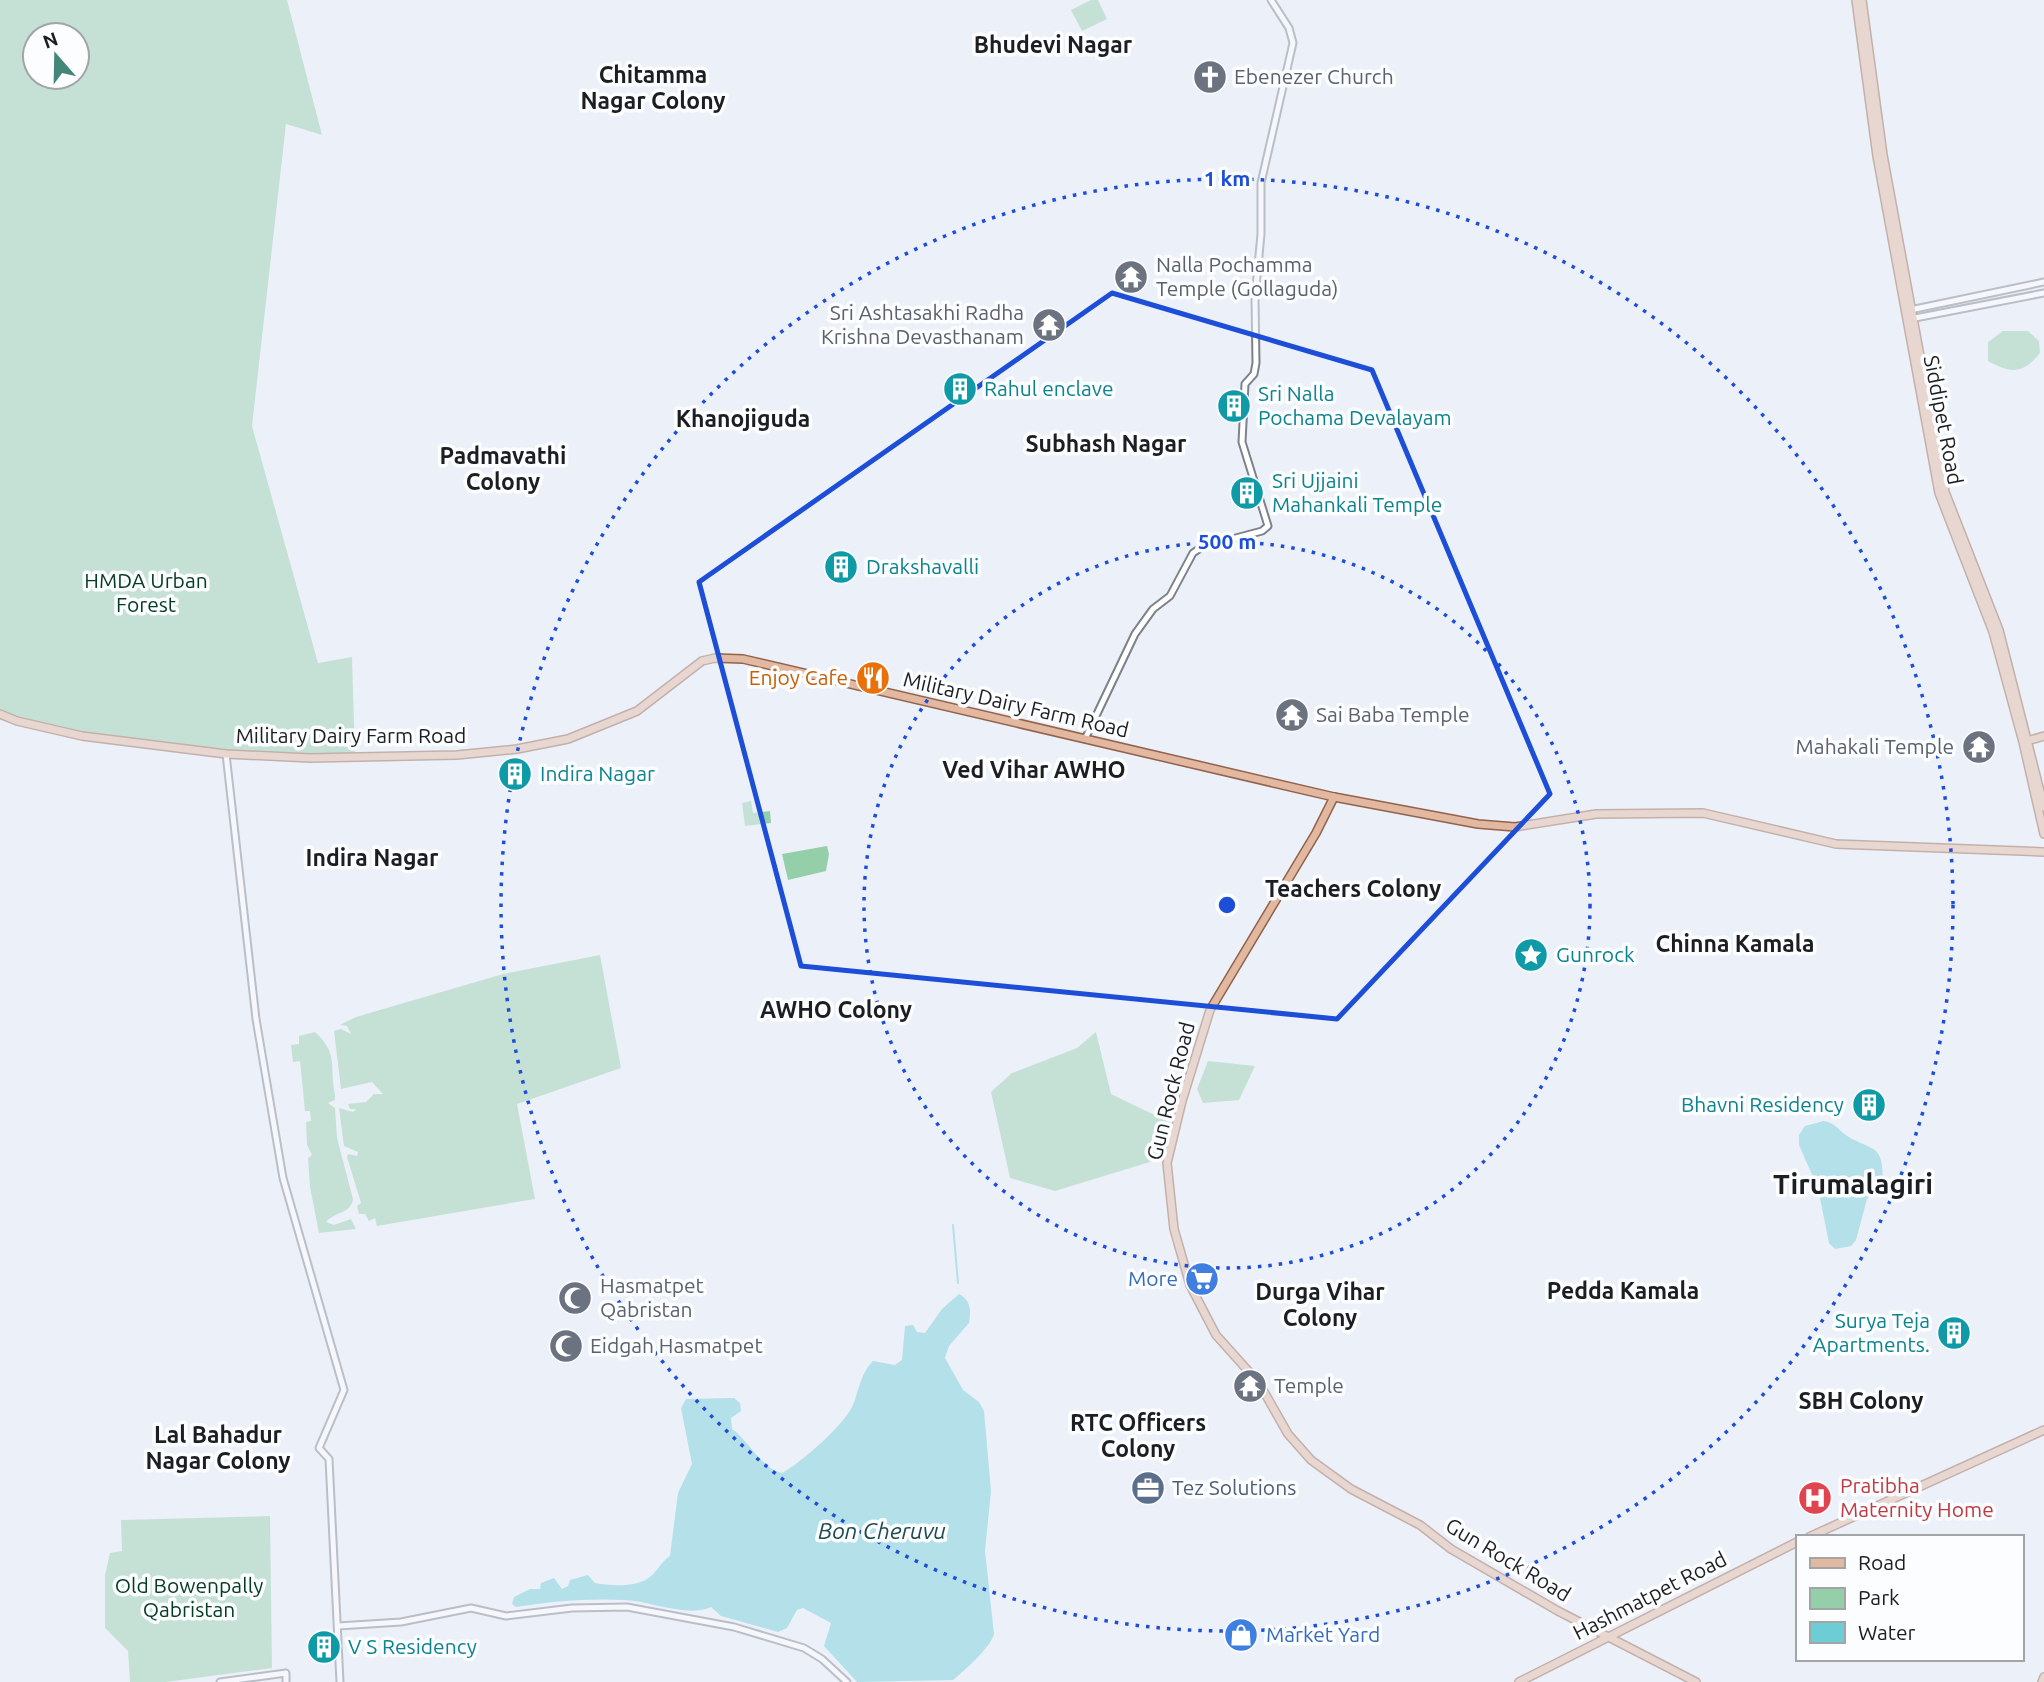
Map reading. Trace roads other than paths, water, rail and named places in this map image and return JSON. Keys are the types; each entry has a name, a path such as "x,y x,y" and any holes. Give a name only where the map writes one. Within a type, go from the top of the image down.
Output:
{"main road":[{"name":"Siddipet Road","path":"1856,0 1877,156 1939,493 1993,632 2044,807"},
{"name":"Siddipet Road","path":"1862,0 1907,315"},
{"name":"Military Dairy Farm Road","path":"0,714 82,736 226,754 310,758 430,757 517,749 568,738 637,711 694,666 715,657 743,659 1334,797 1505,827 1596,814 1693,812 1836,845 2044,852"},
{"path":"2027,744 2044,738"},
{"name":"Siddipet Road","path":"2027,744 2044,834"},
{"name":"Gun Rock Road","path":"1334,797 1317,833 1210,1010 1182,1101 1167,1163 1174,1229 1188,1279 1211,1328 1259,1383 1288,1434 1311,1460 1352,1489 1420,1525 1451,1549 1608,1637 1696,1682"},
{"path":"1813,1535 2044,1430"},
{"name":"Hashmatpet Road","path":"1519,1682 1796,1543"},
{"path":"2042,1682 2044,1677"}],"street":[{"path":"1085,739 1135,634 1153,609 1170,596 1193,554 1202,547 1262,531 1268,526 1243,445 1242,429 1245,384 1254,374 1256,363 1255,298 1261,234 1261,183 1293,43 1289,28 1271,0"},
{"path":"1907,315 2044,282"},
{"path":"2012,289 2015,299"},
{"path":"1907,315 2044,293"},
{"path":"1975,297 1976,306"},
{"path":"226,754 256,1019 283,1178 344,1391 319,1448 329,1459 340,1682"},
{"path":"338,1626 401,1622 471,1608 506,1616 572,1608 627,1607 734,1626 804,1648 822,1659 847,1682"},
{"path":"220,1682 286,1673 286,1682"}],"water":[{"path":"1824,1121 1877,1152 1883,1180 1867,1199 1856,1240 1851,1246 1835,1249 1829,1243 1818,1188 1799,1145 1799,1135 1805,1126"},
{"name":"Bon Cheruvu","path":"959,1294 966,1299 969,1306 969,1323 949,1346 945,1358 963,1390 979,1402 984,1411 991,1491 985,1551 994,1634 983,1652 953,1680 857,1682 824,1646 831,1623 803,1608 797,1610 787,1628 778,1632 721,1616 711,1607 691,1611 611,1599 570,1600 516,1607 512,1604 514,1597 530,1589 540,1589 541,1583 554,1578 562,1589 568,1586 570,1580 588,1575 595,1583 601,1584 639,1583 651,1576 670,1556 678,1493 692,1464 681,1408 686,1399 734,1398 740,1403 741,1411 731,1418 732,1429 762,1461 782,1473 811,1452 841,1422 853,1405 863,1376 873,1361 895,1365 902,1360 905,1326 913,1325 917,1332 925,1333 942,1309"}],"waterway":[{"path":"953,1225 958,1283"}],"place":[{"name":"Ebenezer Church","path":"1210,77"},
{"name":"Nalla Pochamma Temple (Gollaguda)","path":"1131,277"},
{"name":"Sri Ashtasakhi Radha Krishna Devasthanam","path":"1049,325"},
{"name":"Rahul enclave","path":"960,389"},
{"name":"Sri Nalla Pochama Devalayam","path":"1234,406"},
{"name":"Sri Ujjaini Mahankali Temple","path":"1247,493"},
{"name":"Drakshavalli","path":"841,567"},
{"name":"Enjoy Cafe","path":"873,678"},
{"name":"Sai Baba Temple","path":"1292,715"},
{"name":"Mahakali Temple","path":"1979,747"},
{"name":"Indira Nagar","path":"515,774"},
{"name":"Gunrock","path":"1531,955"},
{"name":"Bhavni Residency","path":"1869,1105"},
{"name":"More","path":"1202,1279"},
{"name":"Hasmatpet Qabristan","path":"575,1298"},
{"name":"Surya Teja Apartments.","path":"1954,1333"},
{"name":"Eidgah Hasmatpet","path":"566,1346"},
{"name":"Temple","path":"1250,1386"},
{"name":"Tez Solutions","path":"1148,1488"},
{"name":"Pratibha Maternity Home","path":"1815,1498"},
{"name":"Market Yard","path":"1241,1635"},
{"name":"V S Residency","path":"324,1647"}],"district":[{"name":"Bhudevi Nagar","path":"1053,45"},
{"name":"Chitamma Nagar Colony","path":"653,88"},
{"name":"Khanojiguda","path":"743,419"},
{"name":"Subhash Nagar","path":"1106,444"},
{"name":"Padmavathi Colony","path":"503,469"},
{"name":"Ved Vihar AWHO","path":"1034,770"},
{"name":"Indira Nagar","path":"372,858"},
{"name":"Teachers Colony","path":"1353,889"},
{"name":"Chinna Kamala","path":"1735,944"},
{"name":"AWHO Colony","path":"836,1010"},
{"name":"Tirumalagiri","path":"1853,1184"},
{"name":"Pedda Kamala","path":"1623,1291"},
{"name":"Durga Vihar Colony","path":"1320,1305"},
{"name":"SBH Colony","path":"1861,1401"},
{"name":"RTC Officers Colony","path":"1138,1436"},
{"name":"Lal Bahadur Nagar Colony","path":"218,1448"}],"park label":[{"name":"HMDA Urban Forest","path":"146,593"},
{"name":"Old Bowenpally Qabristan","path":"189,1598"}]}
